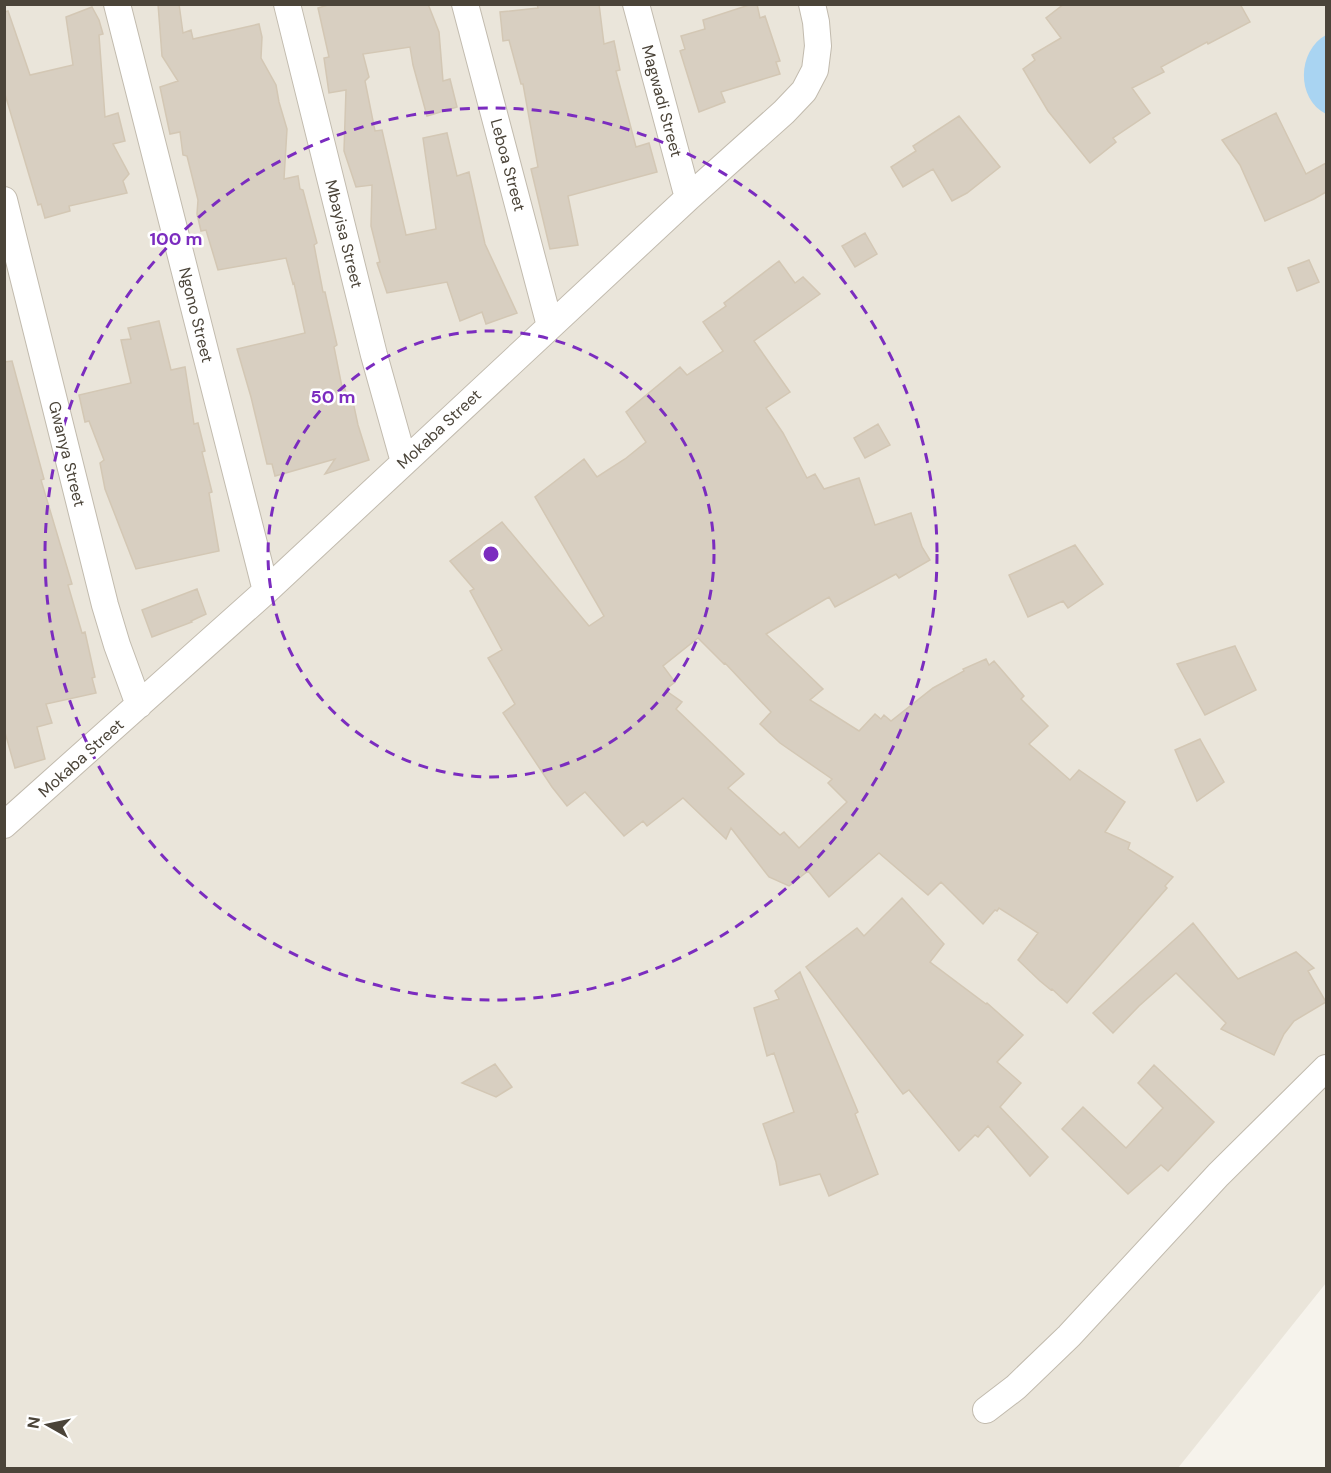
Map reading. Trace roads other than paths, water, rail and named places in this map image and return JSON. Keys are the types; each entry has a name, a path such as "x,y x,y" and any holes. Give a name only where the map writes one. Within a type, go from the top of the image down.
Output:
{"street":[{"name":"Ngono Street","path":"117,4 266,591"},
{"name":"Mbayisa Street","path":"287,4 374,356 404,462"},
{"name":"Leboa Street","path":"465,4 550,326"},
{"name":"Magwadi Street","path":"636,4 688,198"},
{"name":"Mokaba Street","path":"4,825 266,591 688,198 784,112 804,91 815,70 819,46 812,4"},
{"name":"Gwanya Street","path":"4,200 105,605 139,705"},
{"path":"986,1410 1016,1388 1069,1336 1218,1175 1326,1068"}],"water":[{"path":"1326,35 1326,114 1309,98 1304,75 1305,63 1310,52 1316,42"}]}
